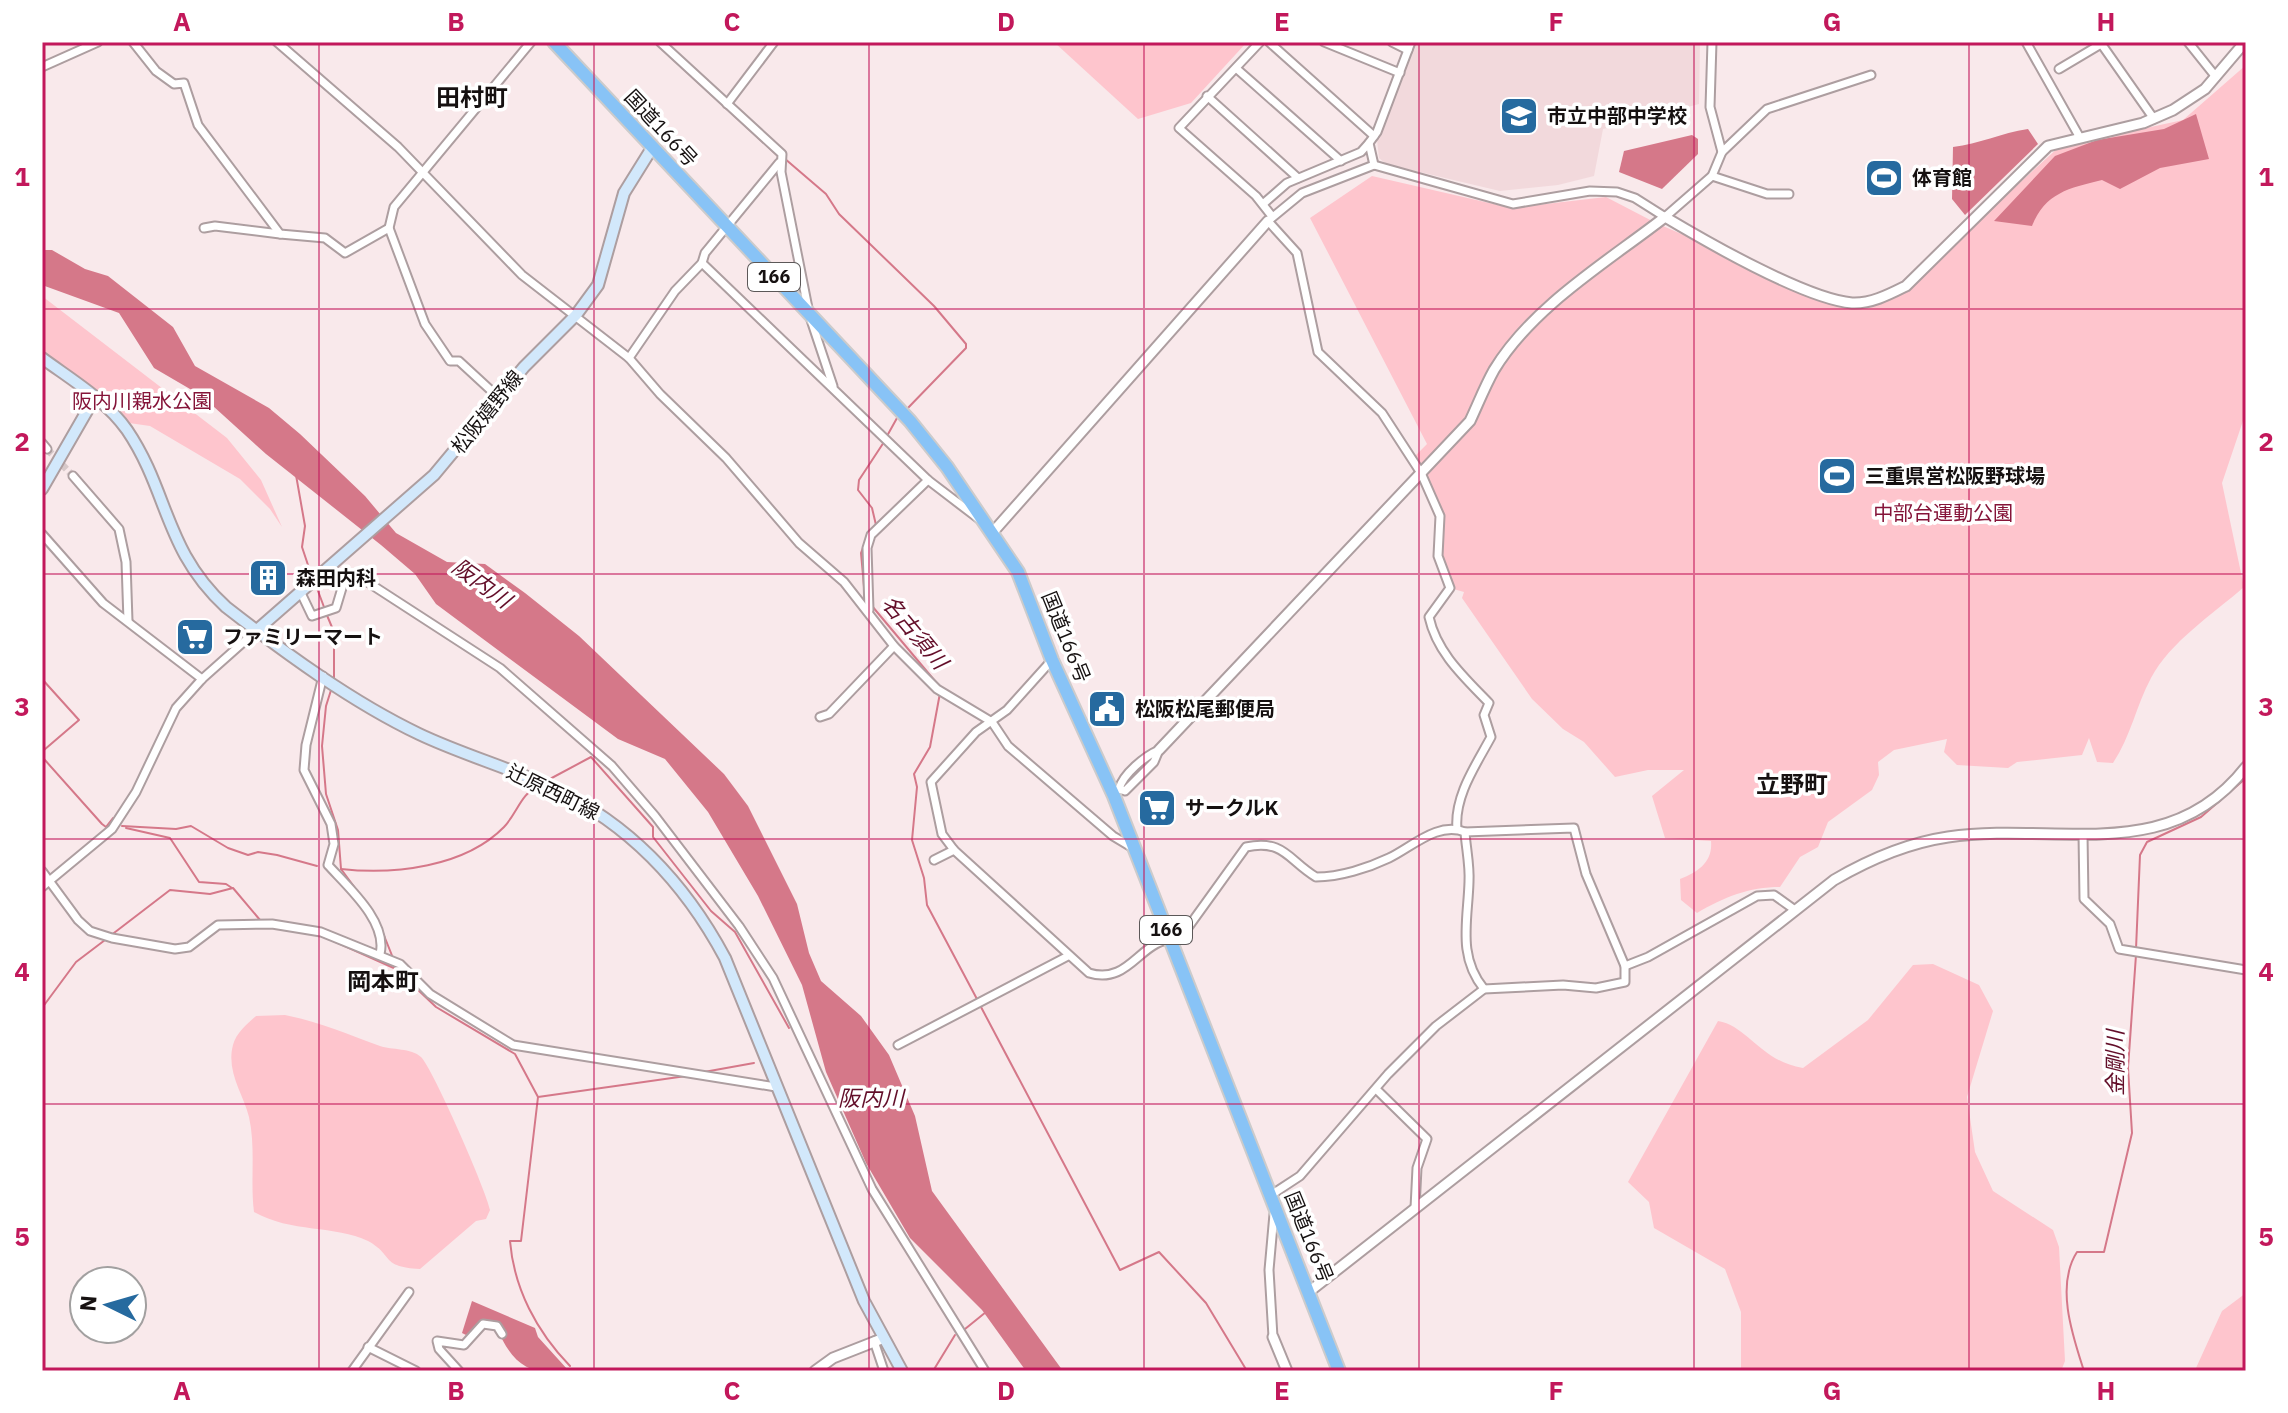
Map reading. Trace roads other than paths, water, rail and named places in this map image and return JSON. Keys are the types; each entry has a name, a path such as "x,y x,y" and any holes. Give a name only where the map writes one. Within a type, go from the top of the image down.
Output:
{"highway":[{"name":"国道166号","path":"554,42 910,421 990,526 1018,572 1052,660 1117,793 1133,848 1339,1371"}],"main road":[{"name":"松阪嬉野線","path":"257,630 434,475 498,397 576,315 598,285 624,193 652,148"},
{"name":"辻原西町線","path":"44,364 95,397 133,439 174,537 194,573 226,607 323,675 420,735 548,785 588,806 625,832 658,863 691,903 725,958 879,1340 902,1371"},
{"path":"42,489 95,397"}],"street":[{"path":"42,67 98,42"},
{"path":"133,42 156,71 174,84 184,83 198,125 280,234"},
{"path":"277,42 423,173 522,275 629,358 660,394 726,458 799,543 844,582 869,610 894,646 940,691 992,722 1008,746 1113,836 1133,848"},
{"path":"498,397 459,361 450,361 425,324 389,228 394,207 531,42"},
{"path":"660,42 727,104 780,160 810,316 833,386"},
{"path":"727,104 774,42"},
{"path":"1260,42 1179,128 1263,204 1297,253 1318,352 1382,413 1421,473 1440,516 1438,556 1450,588 1429,617 1432,632 1452,665 1489,703 1484,715 1491,737 1467,780 1456,817 1469,881 1463,934 1475,978 1484,989"},
{"path":"1269,42 1371,140 1374,165"},
{"path":"1324,42 1400,73"},
{"path":"1263,204 1279,188 1361,152 1371,140 1409,46 1392,42"},
{"path":"1712,42 1710,107 1722,152"},
{"path":"2026,42 2032,60 2079,136"},
{"path":"2188,42 2216,77"},
{"path":"702,263 928,480 975,518 990,526 1270,218 1302,193 1374,165 1513,204 1590,191 1617,192 1635,198 1719,249 1832,299 1856,303 1885,297 1906,286 2048,146 2154,119 2185,104 2216,77 2245,42"},
{"path":"2059,69 2101,43 2154,119"},
{"path":"1237,69 1341,161"},
{"path":"1117,793 1121,783 1149,754 1159,750 1470,421 1495,370 1522,334 1559,300 1712,176 1722,152 1767,109 1871,75"},
{"path":"1207,96 1298,178"},
{"path":"629,358 675,291 702,263 705,253 780,160"},
{"path":"1712,176 1767,194 1789,194"},
{"path":"204,228 215,226 325,238 345,253 389,228"},
{"path":"73,476 119,529 126,562 128,621"},
{"path":"869,610 867,548 871,535 928,480"},
{"path":"42,534 103,603 202,679"},
{"path":"301,593 312,616 318,616 332,611 345,578 355,574 493,663 552,710 621,776 761,959 798,1027 872,1189 985,1371"},
{"path":"42,887 112,829 136,792 176,708 202,679 257,630"},
{"path":"820,717 829,714 894,646"},
{"path":"1052,660 1007,710 976,732 931,782 942,834 954,850 1089,973 1114,976 1159,942 1170,938 1179,940 1246,847 1270,844 1285,851 1316,877 1331,877 1388,858 1434,832 1574,828 1586,874 1625,966 1625,982 1596,988 1563,985 1484,989 1436,1026 1388,1074 1300,1176 1271,1195"},
{"path":"323,675 306,745 304,770 331,824 334,844 328,865 363,903 380,936 382,956"},
{"path":"1310,1291 1847,872 1913,843 1966,836 2145,830 2183,820 2211,804 2246,767"},
{"path":"2083,834 2084,899 2110,924 2119,949 2246,970"},
{"path":"934,860 954,850"},
{"path":"42,871 78,920 107,937 175,949 189,947 218,925 271,924 321,932 400,964 430,994 513,1045 776,1087"},
{"path":"1625,966 1648,957 1757,896 1774,895 1795,910"},
{"path":"898,1045 1068,956"},
{"path":"1377,1090 1427,1139 1417,1168 1415,1208"},
{"path":"1275,1212 1269,1270 1273,1337 1287,1371"},
{"path":"352,1371 409,1292"},
{"path":"459,1371 439,1349 437,1341 464,1345 483,1324 497,1326 502,1334"},
{"path":"815,1371 833,1358 879,1340 884,1371"},
{"path":"368,1347 416,1371"},
{"path":"396,1371 400,1362"}],"water":[{"path":"2196,114 2209,159 2160,168 2120,189 2102,180 2069,189 2044,206 2032,226 1994,221 2055,156 2097,140 2164,129"},
{"path":"2028,129 2038,144 1965,215 1952,199 1953,147"},
{"path":"1692,135 1698,139 1698,154 1662,189 1619,172 1624,151"},
{"name":"阪内川","path":"42,250 52,250 85,269 108,276 173,327 195,366 269,408 365,496 396,533 447,562 485,564 525,593 579,636 724,774 748,806 797,904 809,953 821,981 861,1016 889,1055 915,1116 932,1191 1063,1371 1026,1371 982,1310 910,1238 866,1163 826,1072 802,985 758,896 708,812 665,759 618,739 436,604 415,574 381,545 266,454 202,396 154,368 119,313 42,285"},
{"path":"472,1301 535,1328 538,1337 568,1370 546,1372 528,1368 508,1349 502,1339 506,1336 500,1324 482,1319 466,1335 462,1333"}],"waterway":[{"name":"名古須川","path":"662,49 778,156"},
{"name":"名古須川","path":"784,158 826,194 839,214 934,306 966,344 966,348 905,411"},
{"name":"名古須川","path":"887,436 897,418"},
{"name":"名古須川","path":"872,530 876,525 872,508 858,490 859,480 884,442"},
{"path":"296,475 305,526 302,547 312,577"},
{"name":"名古須川","path":"865,598 861,553 868,534"},
{"path":"315,583 324,607"},
{"name":"名古須川","path":"872,606 940,687"},
{"path":"326,613 334,632 334,681"},
{"path":"42,679 79,720 44,750 44,759 102,824 106,827 113,818"},
{"path":"332,687 326,706 322,746 326,794 338,830 341,869 372,911"},
{"name":"名古須川","path":"940,693 930,747 914,774 917,787 912,840 924,878 927,905 978,1001"},
{"path":"548,780 591,757 653,827 653,837 711,911 735,932 789,1028"},
{"name":"金剛川","path":"2136,949 2140,855 2147,842 2201,817 2246,778"},
{"path":"341,869 406,869 470,851 504,827 523,799 539,785"},
{"path":"122,826 176,829 191,826 228,848 248,855 258,852 277,855 317,866"},
{"path":"126,828 170,838 199,882 226,884 232,888"},
{"path":"110,936 170,890 210,894 233,888 260,920"},
{"path":"379,923 393,958"},
{"path":"267,927 320,935 396,969 436,1007 515,1054 538,1097 521,1241 510,1241 512,1259 529,1309 547,1339 570,1366"},
{"path":"42,1008 76,962 105,940"},
{"name":"金剛川","path":"2084,1371 2068,1312 2067,1280 2077,1252 2104,1252 2132,1133 2128,1068 2136,955"},
{"name":"名古須川","path":"981,1007 1120,1270 1159,1252 1206,1303 1247,1371"},
{"path":"704,1072 754,1063"},
{"path":"538,1097 686,1076"},
{"path":"965,1329 986,1312"},
{"path":"933,1371 955,1335"}],"tunnel":[{"path":"47,449 73,476"}],"place":[{"name":"市立中部中学校","path":"1519,116"},
{"name":"体育館","path":"1884,178"},
{"name":"三重県営松阪野球場","path":"1837,476"},
{"name":"森田内科","path":"268,578"},
{"name":"ファミリーマート","path":"195,637"},
{"name":"松阪松尾郵便局","path":"1107,709"},
{"name":"サークルK","path":"1157,808"}],"district":[{"name":"田村町","path":"472,98"},
{"name":"立野町","path":"1792,785"},
{"name":"岡本町","path":"383,982"}],"park label":[{"name":"阪内川親水公園","path":"142,401"},
{"name":"中部台運動公園","path":"1943,513"}]}
